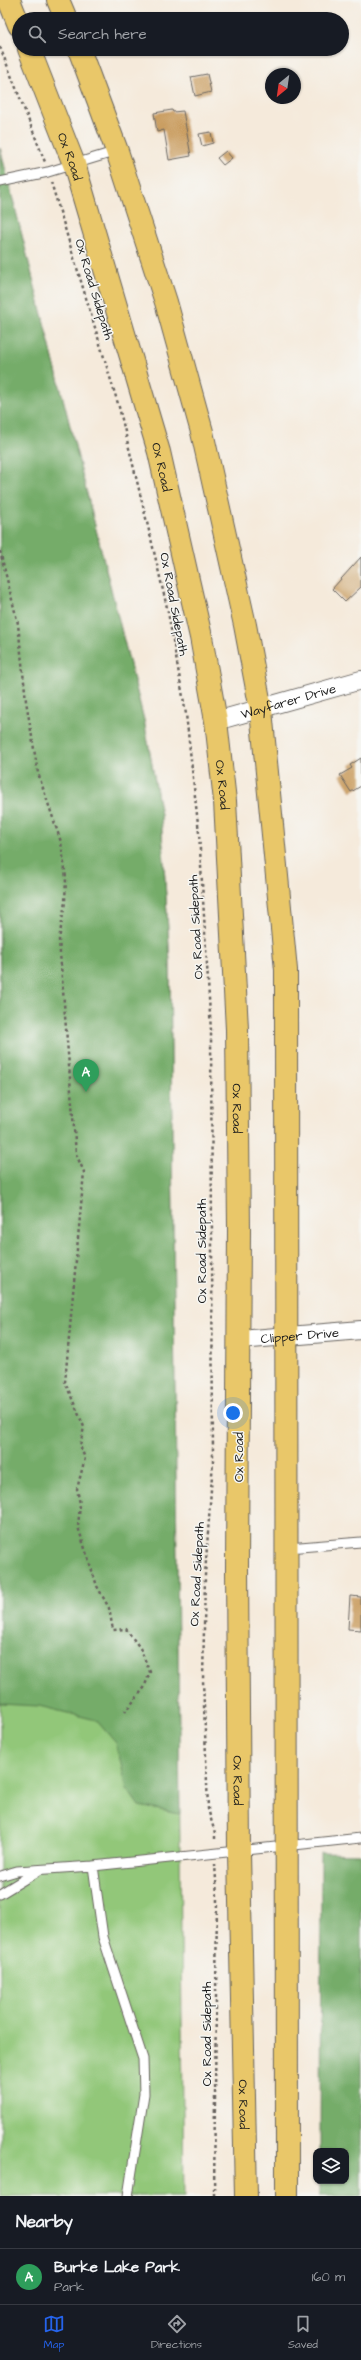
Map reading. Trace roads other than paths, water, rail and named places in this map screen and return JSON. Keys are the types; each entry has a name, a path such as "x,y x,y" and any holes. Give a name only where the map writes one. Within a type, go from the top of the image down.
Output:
{"highway":[{"path":"9,0 14,12"},
{"path":"58,0 63,12"},
{"name":"Ox Road","path":"32,56 74,164 159,452 201,637 216,721 225,801 237,1029 239,1340 237,1567 246,2196"},
{"path":"82,56 117,151 166,302 202,432 245,625 261,710 286,970 285,1139 288,1336 287,2196"}],"street":[{"name":"Wayfarer Drive","path":"216,721 261,710 361,680"},
{"name":"Clipper Drive","path":"239,1340 361,1330"}],"lane":[{"path":"0,182 48,172 117,151"},
{"path":"288,1548 361,1542"},
{"path":"0,1876 17,1871 39,1871 240,1852 361,1838"},
{"path":"93,1866 103,1938 143,2059 144,2094 128,2196"},
{"path":"0,1894 39,1871"},
{"path":"0,1888 19,1882"}],"place":[{"name":"Burke Lake Park","path":"86,1092"}]}
